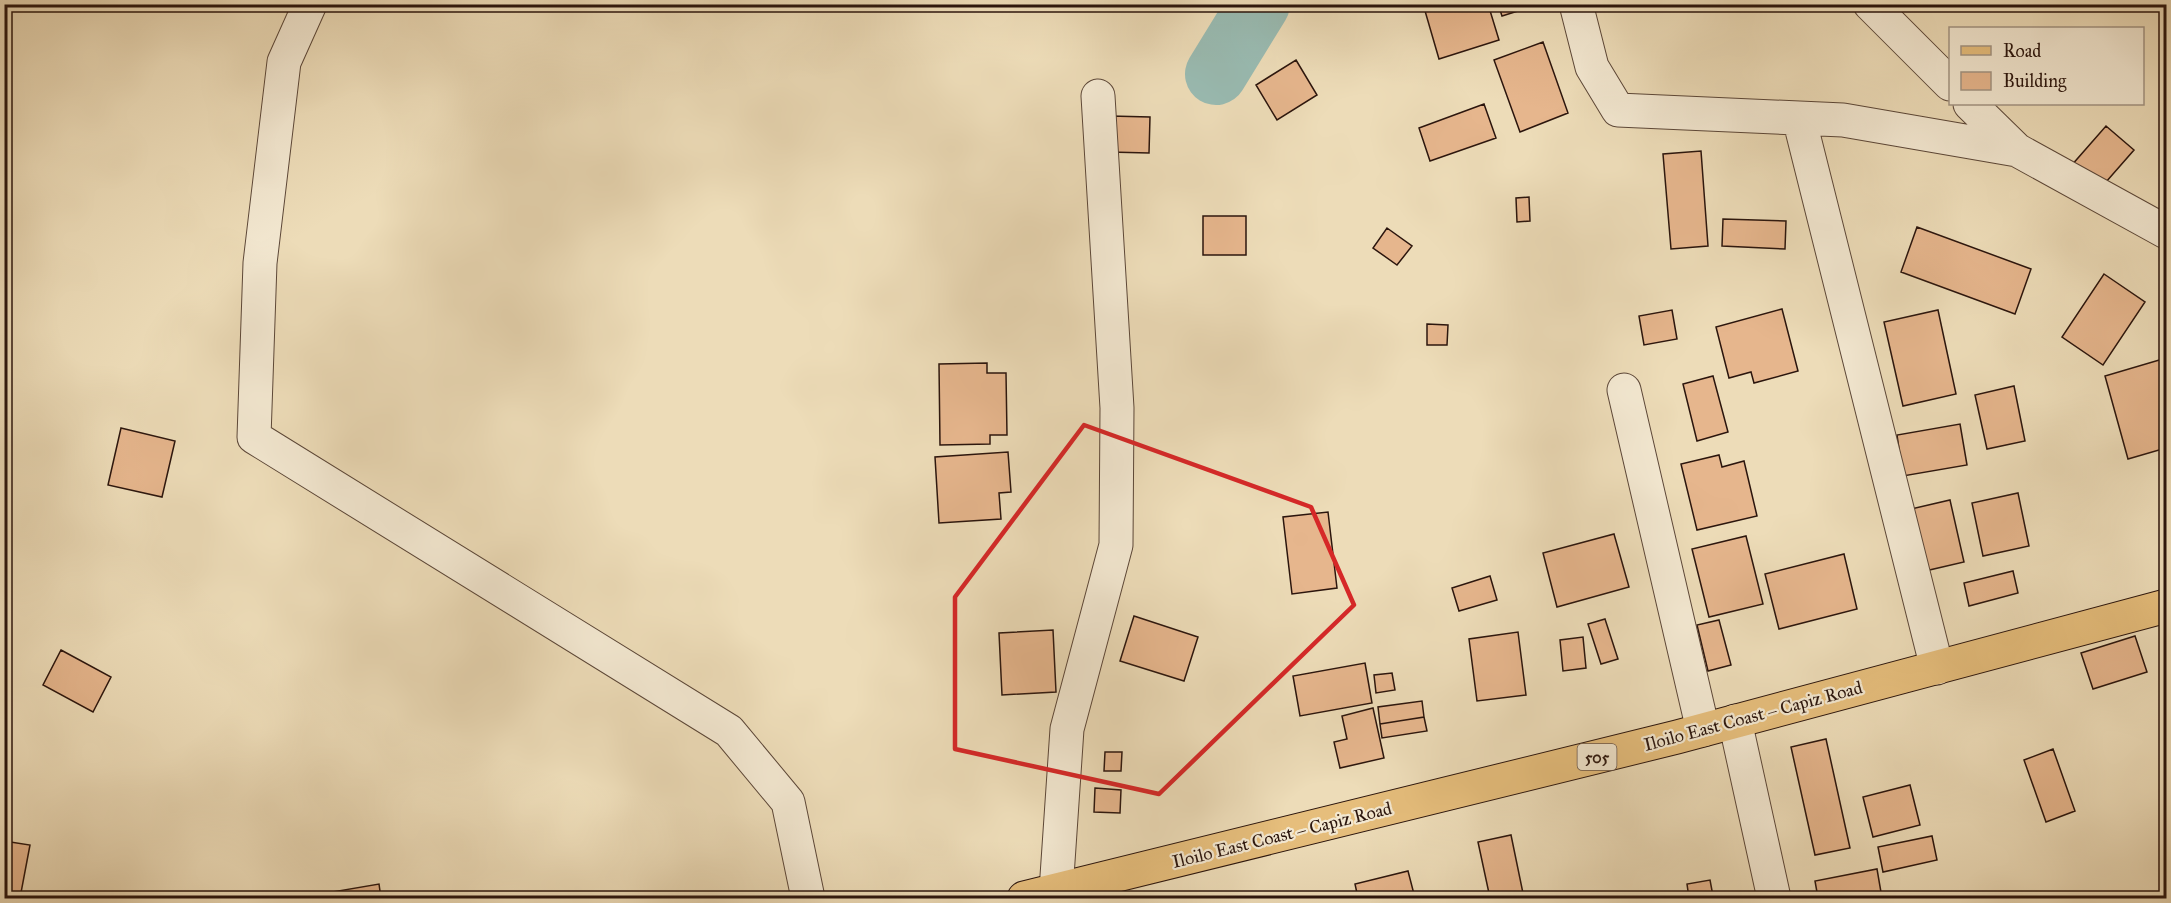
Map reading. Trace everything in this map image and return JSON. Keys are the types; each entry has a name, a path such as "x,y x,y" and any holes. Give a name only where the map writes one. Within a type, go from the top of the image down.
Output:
{"main road":[{"name":"Iloilo East Coast – Capiz Road","path":"1024,898 1703,730 2166,606"}],"street":[{"path":"310,4 284,62 260,263 254,437 729,731 788,802 808,898"},
{"path":"1576,4 1592,66 1618,110 1843,120 2017,150"},
{"path":"1870,4 1949,83"},
{"path":"1056,891 1067,729 1116,544 1117,408 1098,96"},
{"path":"1971,105 2017,150 2166,232"},
{"path":"1799,118 1937,668"},
{"path":"1624,390 1703,730"},
{"path":"1735,721 1774,898"}],"highlighted area":[{"path":"1084,425 1311,507 1354,605 1159,794 955,749 955,597"}],"building":[{"path":"1423,4 1488,4 1499,40 1439,59"},
{"path":"1498,4 1540,4 1502,16"},
{"path":"1543,42 1568,113 1520,132 1494,60"},
{"path":"1296,60 1317,95 1277,120 1256,85"},
{"path":"1484,104 1496,138 1430,161 1419,128"},
{"path":"1110,116 1150,117 1149,153 1109,152"},
{"path":"2106,126 2134,150 2099,190 2071,166"},
{"path":"1701,151 1708,246 1671,249 1663,154"},
{"path":"1529,197 1530,221 1517,222 1516,198"},
{"path":"1203,216 1246,216 1246,255 1203,255"},
{"path":"1723,219 1786,221 1785,249 1722,246"},
{"path":"1917,227 2031,269 2015,314 1901,272"},
{"path":"1387,228 1412,246 1397,265 1373,248"},
{"path":"2104,274 2145,302 2103,365 2062,337"},
{"path":"1782,309 1798,371 1754,383 1751,372 1729,378 1716,327"},
{"path":"1672,310 1677,339 1644,345 1639,316"},
{"path":"1938,310 1956,394 1903,406 1884,322"},
{"path":"1427,324 1448,325 1447,345 1427,345"},
{"path":"2166,358 2166,448 2128,459 2105,376"},
{"path":"987,363 987,373 1006,373 1007,435 990,435 990,444 940,445 939,364"},
{"path":"1713,376 1728,432 1697,441 1683,384"},
{"path":"2014,386 2025,441 1987,449 1975,395"},
{"path":"1960,424 1967,465 1903,476 1897,435"},
{"path":"121,428 175,441 162,497 108,485"},
{"path":"1008,452 1011,492 999,493 1001,519 939,523 935,457"},
{"path":"1719,455 1722,467 1744,461 1757,516 1697,530 1681,464"},
{"path":"2166,472 2166,498 2160,474"},
{"path":"2018,493 2029,546 1983,556 1972,503"},
{"path":"1950,500 1964,562 1925,571 1911,509"},
{"path":"1328,512 1337,588 1292,594 1283,517"},
{"path":"1614,534 1629,587 1557,607 1543,553"},
{"path":"1746,536 1763,604 1709,617 1692,549"},
{"path":"1844,554 1857,609 1779,629 1765,574"},
{"path":"2013,571 2018,593 1969,606 1964,583"},
{"path":"1490,576 1497,600 1459,611 1452,588"},
{"path":"1134,616 1198,637 1184,681 1120,661"},
{"path":"1605,619 1618,659 1601,664 1588,624"},
{"path":"1719,620 1731,665 1708,671 1697,625"},
{"path":"1053,630 1056,692 1002,695 999,633"},
{"path":"1518,632 1526,695 1477,701 1469,639"},
{"path":"2135,636 2147,672 2093,689 2081,653"},
{"path":"1583,637 1586,668 1563,671 1560,640"},
{"path":"61,650 111,677 93,712 43,685"},
{"path":"1365,663 1372,703 1300,716 1293,676"},
{"path":"1392,673 1395,690 1376,693 1374,675"},
{"path":"1422,701 1424,717 1380,724 1378,707"},
{"path":"1373,708 1384,758 1340,768 1334,742 1347,739 1342,716"},
{"path":"1424,717 1427,731 1382,738 1380,724"},
{"path":"1826,739 1850,848 1815,855 1791,747"},
{"path":"2053,749 2075,811 2046,822 2024,760"},
{"path":"1105,752 1122,752 1121,771 1104,771"},
{"path":"1910,785 1920,825 1873,837 1863,797"},
{"path":"1095,788 1121,790 1120,813 1094,812"},
{"path":"1511,835 1524,898 1490,898 1478,842"},
{"path":"1932,836 1937,860 1883,872 1878,847"},
{"path":"4,841 30,845 20,898 4,898"},
{"path":"1877,869 1882,898 1818,898 1815,881"},
{"path":"1408,871 1415,898 1358,898 1355,884"},
{"path":"1710,880 1713,896 1727,894 1727,898 1689,898 1687,884"},
{"path":"379,884 381,898 333,898 332,892"},
{"path":"2111,893 2112,898 2086,898"}],"waterway":[{"path":"1216,74 1259,4"}]}
